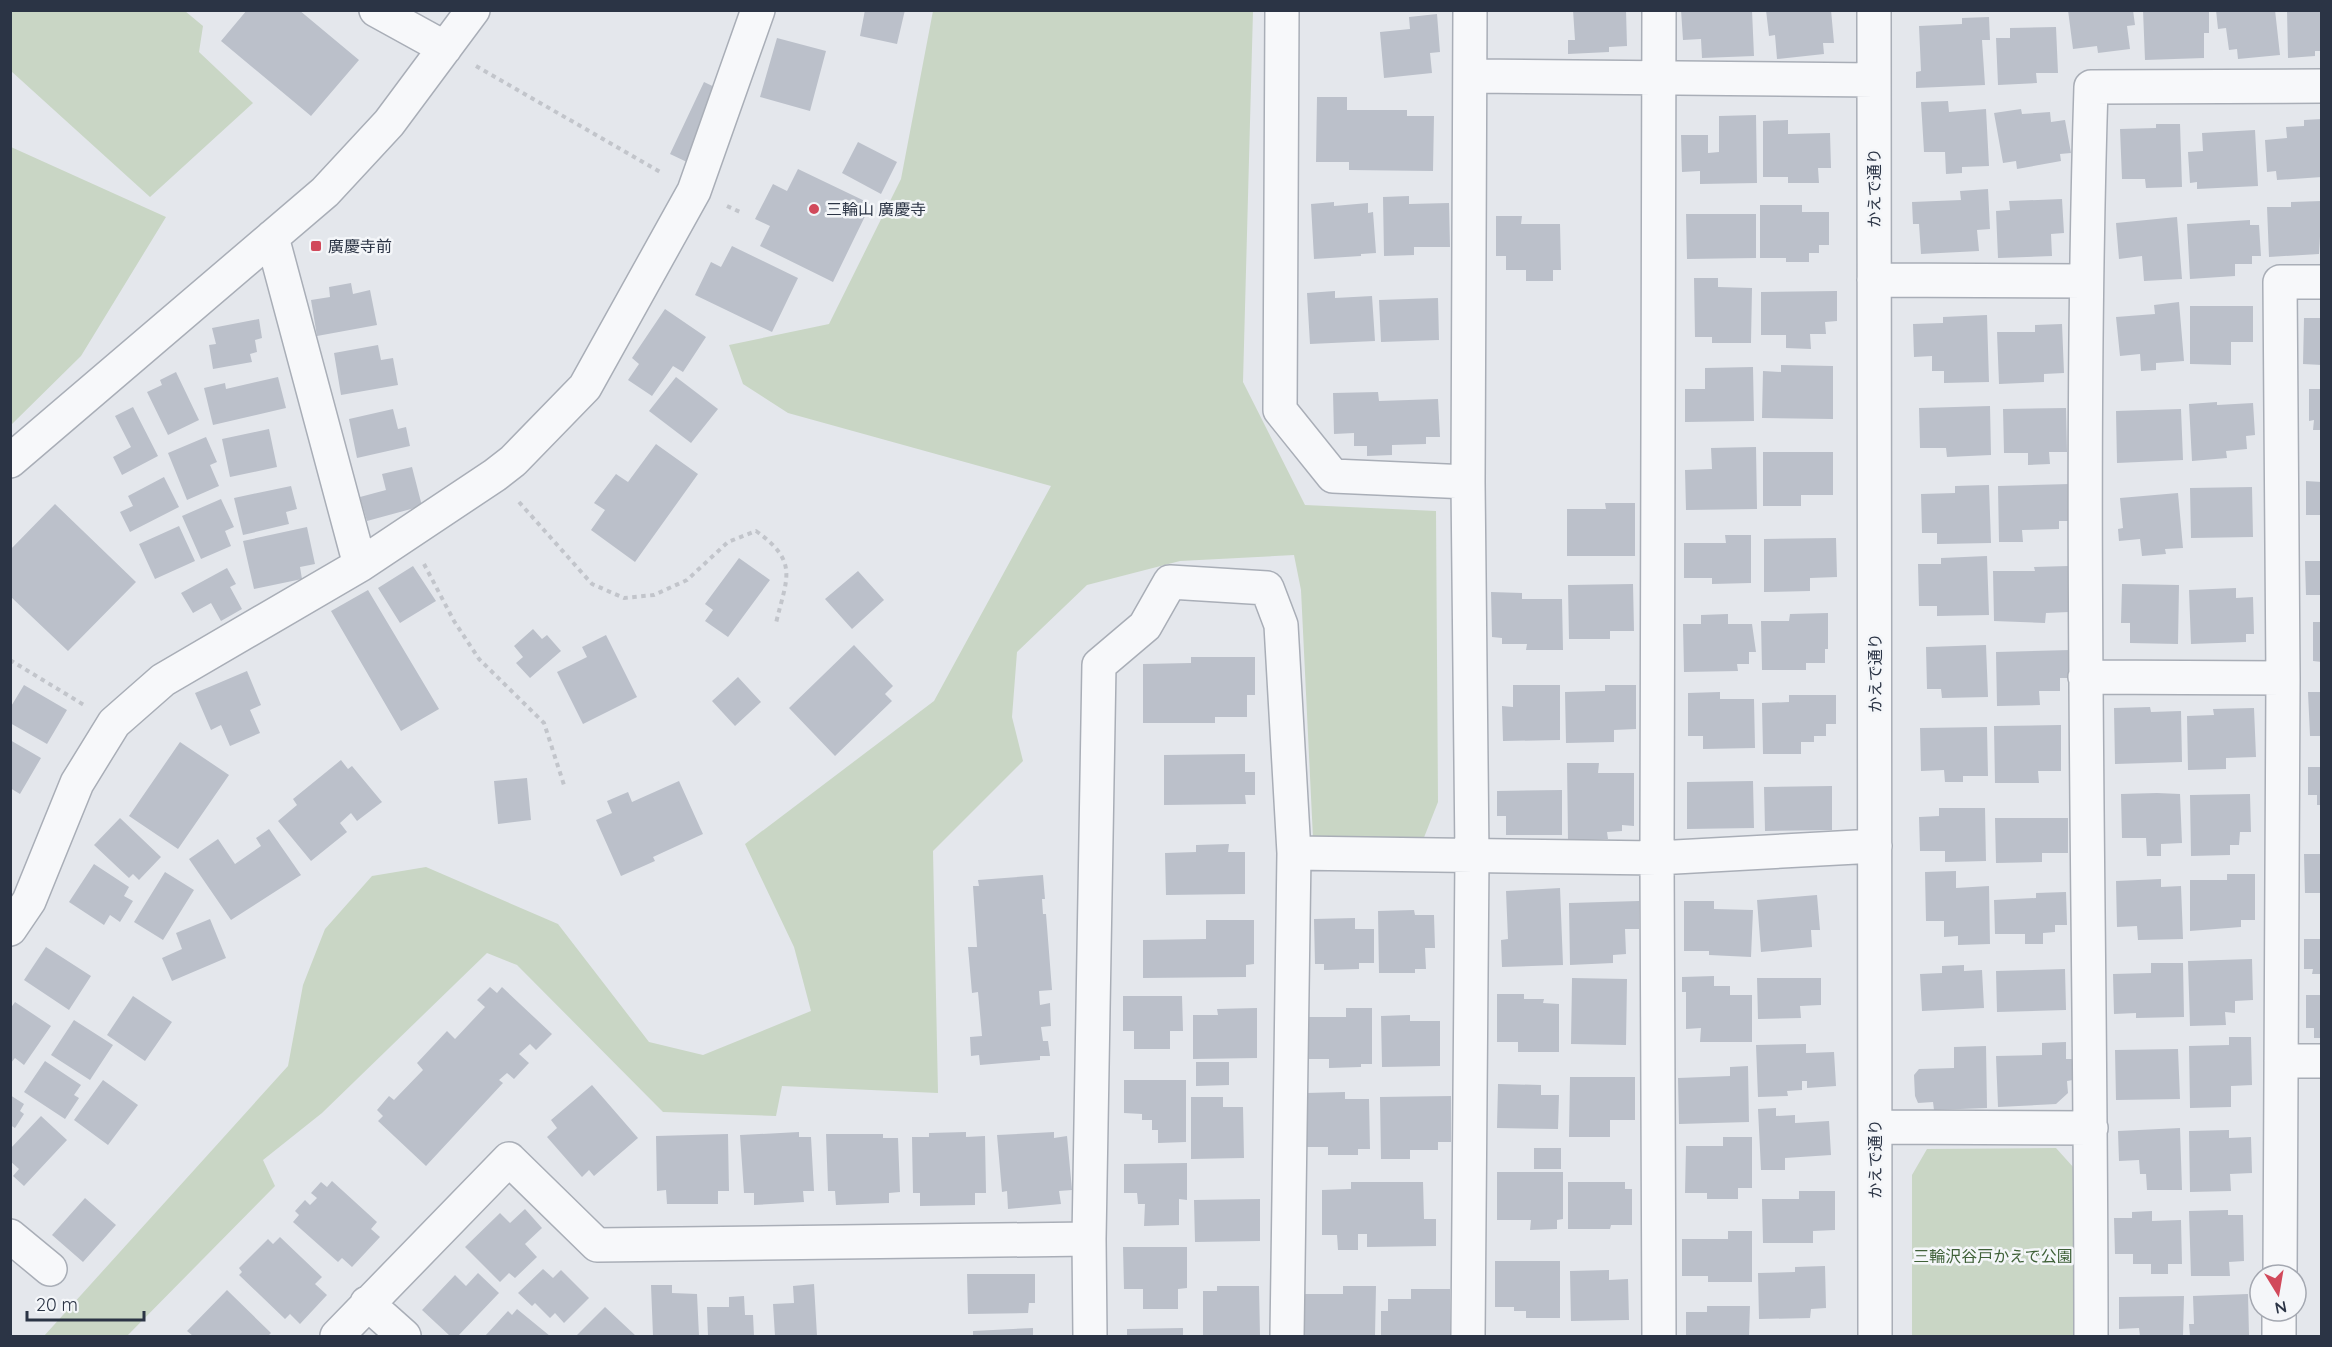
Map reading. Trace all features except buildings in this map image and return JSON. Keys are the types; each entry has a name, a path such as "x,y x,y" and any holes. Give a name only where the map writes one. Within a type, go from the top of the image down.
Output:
{"street":[{"path":"376,10 445,48"},
{"path":"10,461 325,192 389,123 473,10"},
{"path":"10,929 28,901 77,783 114,723 163,680 409,535 495,475 513,461 585,387 694,191 758,10"},
{"path":"1282,10 1280,410 1333,476 1468,482"},
{"path":"1468,1336 1472,856 1468,482 1470,10"},
{"path":"1659,10 1657,858 1659,1336"},
{"name":"かえで通り","path":"1874,10 1875,1336"},
{"path":"1471,76 1874,80"},
{"path":"2091,1336 2091,1128 2085,676 2085,281 2091,87 2322,86"},
{"path":"272,237 360,565"},
{"path":"1874,280 2085,281"},
{"path":"2280,1263 2283,678 2280,282 2322,282"},
{"path":"1090,1336 1089,1239 1099,665 1145,626 1170,582 1267,588 1281,625 1293,853 1287,1336"},
{"path":"2085,676 2283,678"},
{"path":"1293,853 1657,858 1875,846"},
{"path":"2281,1060 2322,1061"},
{"path":"1875,1127 2091,1128"},
{"path":"337,1336 509,1159 597,1245 1089,1239"},
{"path":"10,1236 50,1269"},
{"path":"367,1303 404,1336"}],"path":[{"path":"445,48 694,191"},
{"path":"495,475 592,584 624,598 654,595 687,580 728,542 756,531 777,546 788,573 776,623"},
{"path":"409,535 454,621 479,659 544,723 564,785"},
{"path":"10,660 114,723"}],"green space":[{"path":"11,10 185,11 203,26 199,52 253,103 150,197 11,71"},
{"path":"933,11 1253,11 1243,382 1305,505 1436,511 1438,802 1423,840 1313,838 1301,590 1294,555 1180,561 1087,585 1017,652 1012,717 1023,761 933,851 938,1093 782,1086 776,1116 663,1112 517,965 487,953 322,1113 263,1160 275,1186 127,1336 44,1336 288,1066 303,985 325,929 372,876 426,867 558,924 649,1042 703,1055 811,1011 794,947 745,844 934,701 1051,486 788,413 743,384 729,345 829,324 901,179"},
{"path":"11,147 166,217 81,356 11,425"},
{"name":"三輪沢谷戸かえで公園","path":"2056,1148 2074,1168 2073,1336 1912,1336 1912,1175 1927,1149"}],"place":[{"name":"三輪山 廣慶寺","path":"814,209"},
{"name":"廣慶寺前","path":"316,246"}]}
